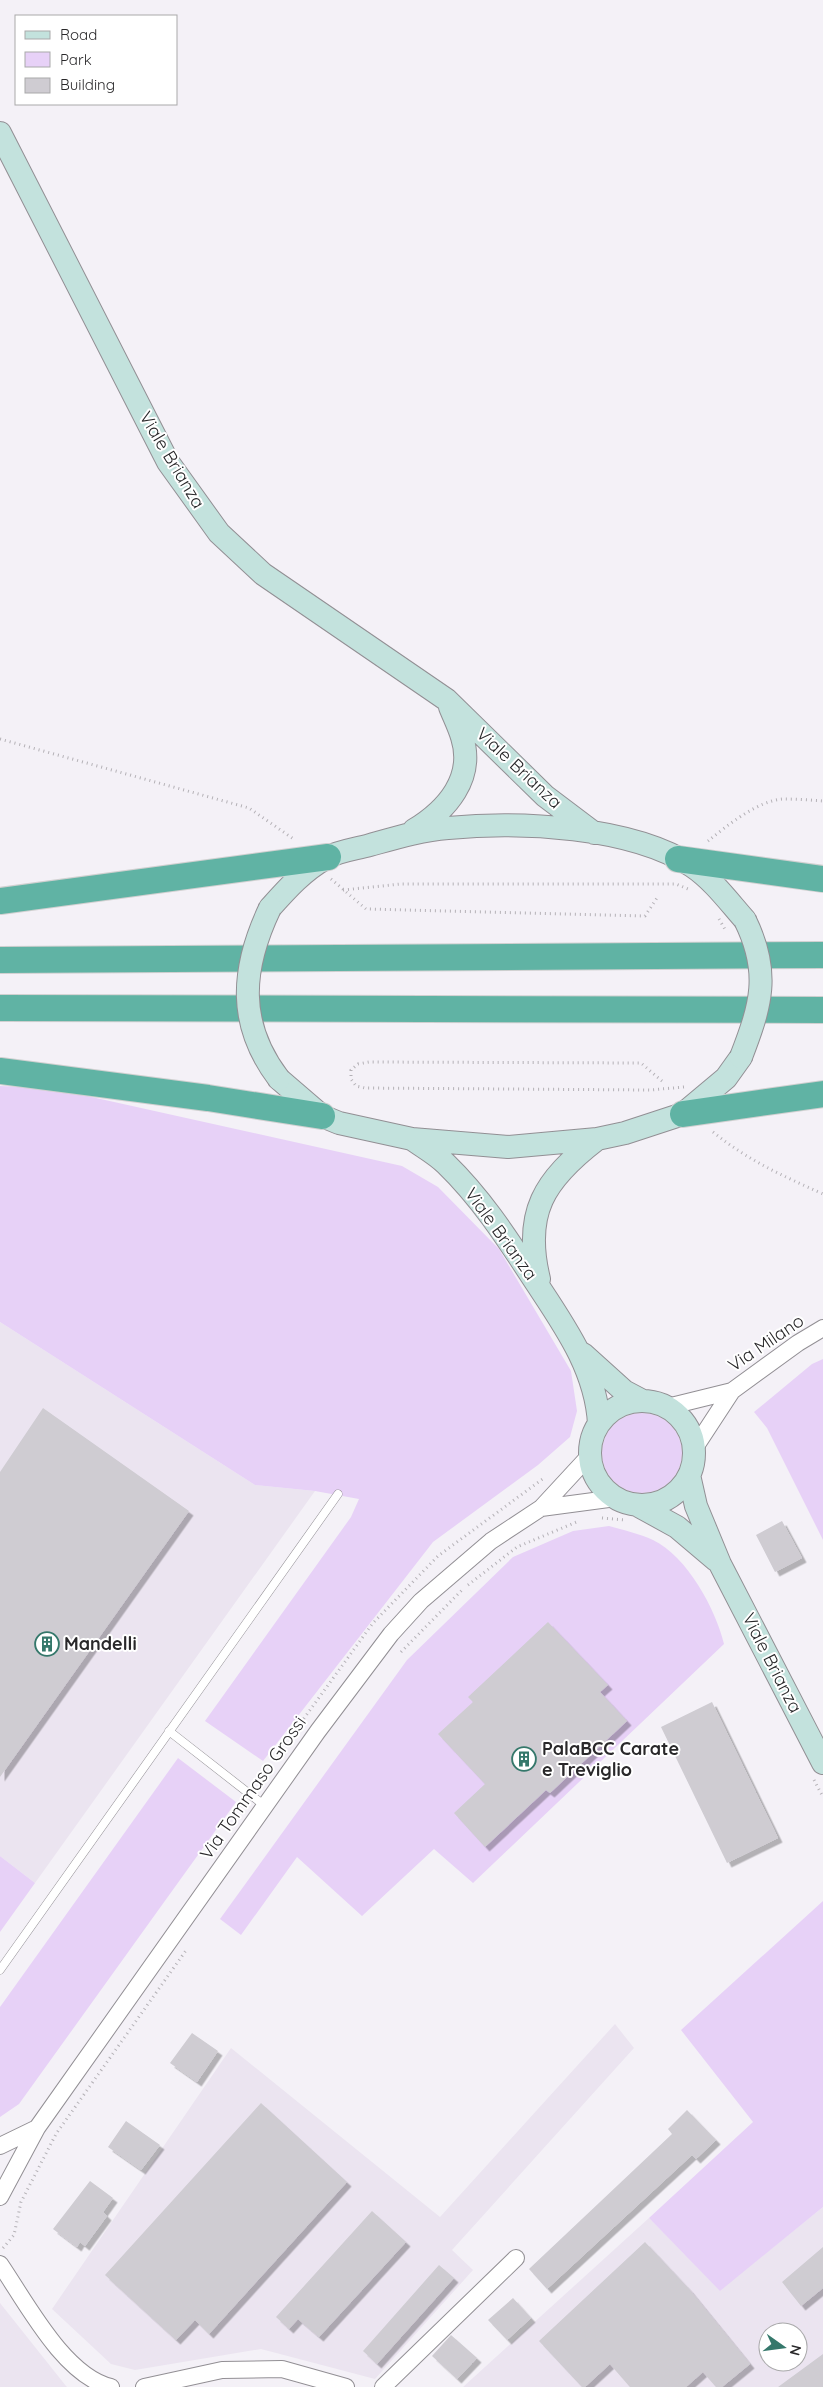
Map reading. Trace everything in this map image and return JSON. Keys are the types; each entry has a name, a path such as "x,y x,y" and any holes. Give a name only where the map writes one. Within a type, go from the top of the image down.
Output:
{"highway":[{"path":"678,859 823,880"},
{"path":"0,901 328,867"},
{"path":"0,960 823,955"},
{"path":"0,1008 823,1010"},
{"path":"0,1071 208,1098 322,1116"},
{"path":"683,1114 823,1094"}],"main road":[{"name":"Viale Brianza","path":"0,133 168,462 219,534 262,574 313,610 395,662 447,700 545,796 594,833"},
{"name":"Viale Brianza","path":"406,835 444,808 455,794 460,782 464,752 462,738 447,700"},
{"path":"503,825 542,826 594,833 637,843 693,866 745,920 757,944 760,968 760,998 741,1056 726,1078 683,1114 625,1133 597,1139 508,1147 412,1139 362,1129 322,1116 279,1079 259,1048 251,1028 248,1004 248,974 259,931 270,908 300,875 328,867 406,835 446,828 503,825"},
{"name":"Viale Brianza","path":"412,1139 444,1162 482,1202 542,1292 578,1350 596,1400 599,1424"},
{"name":"Viale Brianza","path":"542,1292 534,1258 536,1215 557,1173 597,1139"},
{"name":"Viale Brianza","path":"578,1350 624,1390 643,1401"},
{"path":"643,1401 667,1407 680,1418 690,1432 694,1449 689,1475 680,1488 668,1498 634,1512 598,1480 590,1456 592,1439 599,1424 618,1407 643,1401"},
{"name":"Viale Brianza","path":"689,1475 696,1506 720,1564 817,1767"},
{"name":"Viale Brianza","path":"634,1512 677,1527 720,1564"}],"street":[{"name":"Via Milano","path":"694,1449 732,1391 798,1343 823,1328"},
{"name":"Via Milano","path":"667,1407 732,1391"},
{"name":"Via Tommaso Grossi","path":"0,2197 37,2128 265,1806 391,1634 421,1601 491,1541 541,1508 590,1456"},
{"name":"Via Tommaso Grossi","path":"541,1508 616,1498"},
{"path":"0,2146 37,2128"},
{"path":"383,2387 516,2258"},
{"path":"0,2264 45,2331 74,2365 103,2386"},
{"path":"144,2387 222,2370 282,2369 346,2387"}],"lane":[{"path":"0,1970 338,1494"},
{"path":"169,1731 265,1806"}],"path":[{"path":"0,739 249,808 300,844"},
{"path":"704,845 732,821 752,810 781,799 823,801"},
{"path":"328,867 344,890 366,909 645,916 657,898"},
{"path":"344,890 401,884 676,884 694,892"},
{"path":"715,913 728,934"},
{"path":"662,1081 641,1063 369,1062 358,1064 351,1070 351,1079 356,1086 365,1088 650,1090 687,1086"},
{"path":"710,1129 738,1153 757,1164 823,1194"},
{"path":"593,1518 634,1512"},
{"path":"396,1657 465,1588 517,1547 584,1519"},
{"path":"817,1767 823,1797"},
{"path":"0,2251 14,2235 21,2202 56,2134 188,1947"}],"shaded area":[{"path":"0,1322 255,1485 315,1491 35,1883 0,1856"},
{"path":"615,2024 634,2048 452,2250 473,2270 375,2379 261,2349 135,2370 111,2364 52,2309 231,2048 440,2217"},
{"path":"823,2207 823,2387 463,2387 649,2218 720,2290"},
{"path":"0,2303 66,2386 67,2387 0,2387"}],"green space":[{"path":"0,1086 51,1088 402,1166 438,1187 499,1249 571,1371 577,1411 570,1437 538,1465 433,1542 263,1761 205,1721 351,1517 359,1499 315,1491 255,1485 0,1322"},
{"path":"823,1359 823,1540 767,1428 754,1412 812,1364"},
{"path":"642,1413 657,1416 670,1425 679,1438 682,1453 679,1468 670,1481 657,1490 642,1493 627,1490 614,1481 605,1468 602,1453 605,1438 614,1425 627,1416"},
{"path":"609,1526 653,1540 677,1558 707,1600 724,1644 473,1883 434,1849 362,1916 297,1857 241,1935 220,1919 407,1660 513,1557 573,1531"},
{"path":"178,1758 236,1802 19,2104 0,2117 0,2007"},
{"path":"0,1856 35,1883 0,1932"},
{"path":"823,1901 823,2207 720,2291 649,2218 753,2122 681,2030"}],"building":[{"name":"Mandelli","path":"43,1408 189,1511 0,1777 0,1472"},
{"path":"782,1521 802,1558 775,1572 756,1535"},
{"name":"PalaBCC Carate e Treviglio","path":"548,1622 608,1685 600,1692 627,1721 550,1793 546,1790 485,1847 454,1813 485,1784 438,1734 473,1702 468,1697"},
{"path":"712,1702 778,1838 727,1863 661,1727"},
{"path":"192,2033 218,2051 197,2082 170,2063"},
{"path":"261,2103 347,2182 209,2334 195,2320 176,2340 105,2275"},
{"path":"687,2110 716,2140 696,2159 692,2155 547,2289 529,2269 672,2134 668,2129"},
{"path":"126,2121 160,2145 141,2170 108,2147"},
{"path":"90,2181 113,2198 103,2212 107,2216 85,2246 80,2242 77,2247 53,2229"},
{"path":"372,2211 406,2242 319,2337 298,2319 289,2329 276,2317"},
{"path":"645,2242 689,2289 750,2364 722,2387 716,2387 703,2372 686,2387 630,2387 610,2364 585,2387 582,2387 539,2341"},
{"path":"823,2247 823,2288 801,2306 782,2282"},
{"path":"439,2265 454,2278 377,2364 363,2351"},
{"path":"513,2298 531,2318 507,2340 488,2320"},
{"path":"451,2335 477,2358 457,2379 432,2356"},
{"path":"823,2354 823,2387 778,2387 798,2372 808,2372 808,2365"}],"place":[{"name":"Mandelli","path":"47,1644"},
{"name":"PalaBCC Carate e Treviglio","path":"524,1759"}]}
